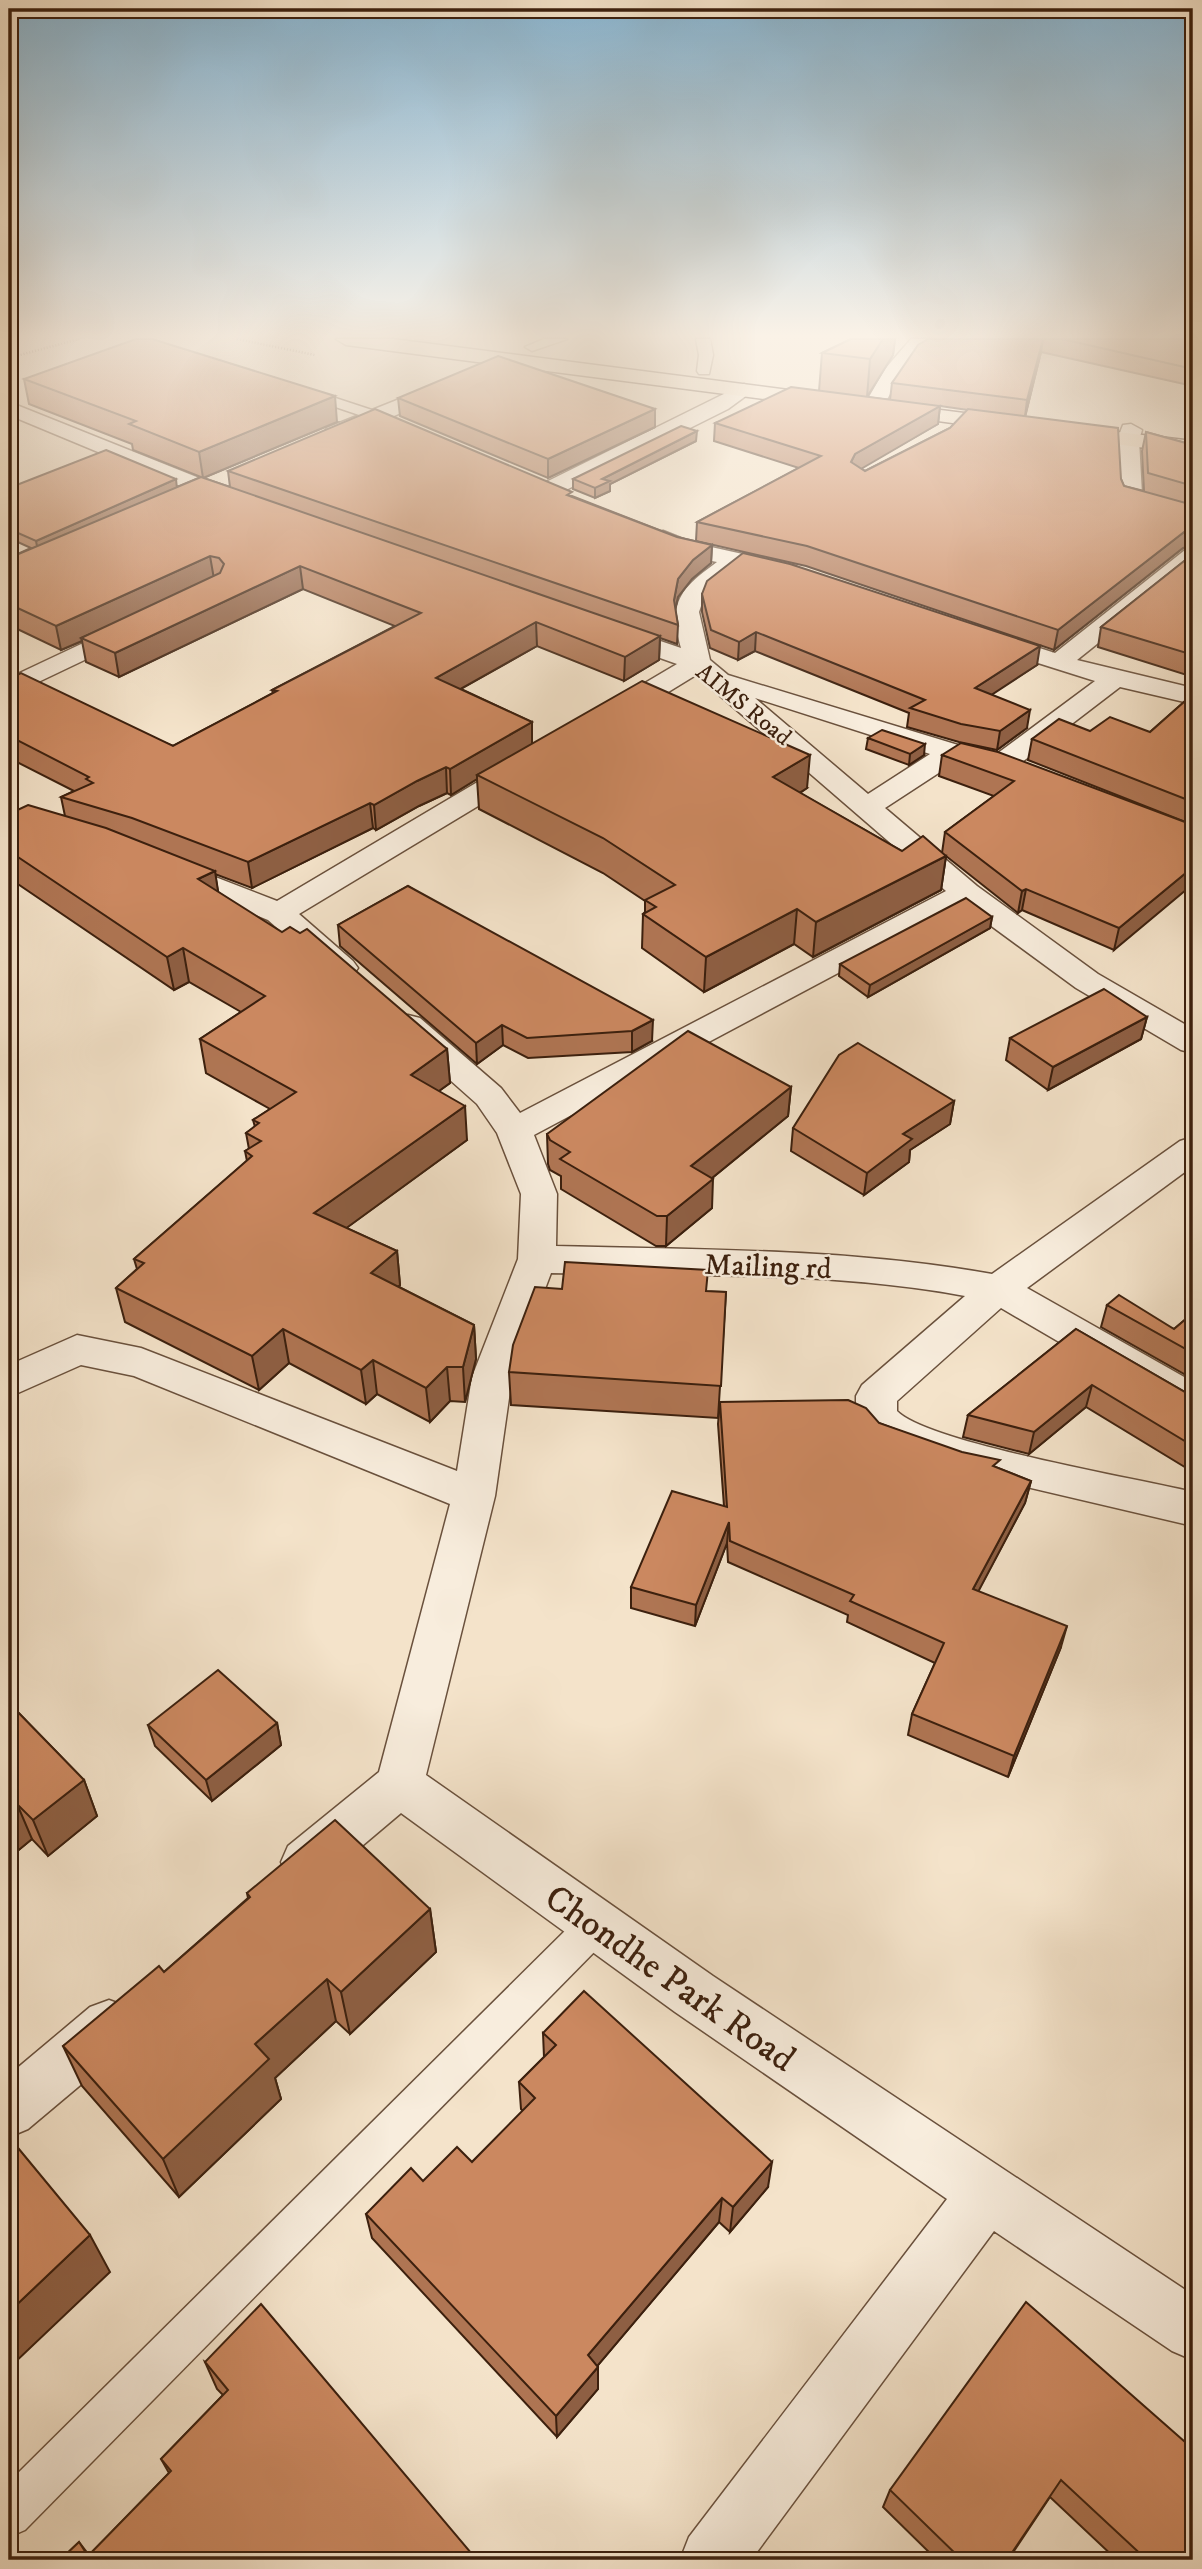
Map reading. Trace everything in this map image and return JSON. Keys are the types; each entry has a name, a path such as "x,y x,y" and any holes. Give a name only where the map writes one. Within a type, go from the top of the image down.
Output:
{"street":[{"path":"131,459 203,489 265,510"},
{"path":"548,490 612,459"},
{"path":"1130,459 1130,498 1193,516"},
{"path":"524,479 573,500"},
{"path":"636,527 686,548 809,578"},
{"path":"1058,663 1193,555"},
{"path":"706,670 684,616 694,590 736,560"},
{"path":"9,688 153,618"},
{"name":"AIMS Road","path":"582,622 706,670 966,893 1087,981 1193,1043"},
{"path":"966,632 1058,663 1193,696"},
{"path":"590,727 706,670 952,752 1015,768 1116,678"},
{"path":"867,807 952,752"},
{"path":"279,913 542,756"},
{"path":"138,857 279,913 489,1096 514,1131 539,1194 537,1259 492,1377 474,1496 400,1784 273,1889"},
{"path":"514,1131 966,893"},
{"path":"1193,1149 998,1289 876,1396 877,1416 891,1430 958,1455 1193,1509"},
{"name":"Mailing rd","path":"537,1259 805,1266 923,1275 998,1289 1193,1401"},
{"path":"9,1382 77,1350 141,1363 474,1496"},
{"name":"Chondhe Park Road","path":"400,1784 594,1927 986,2194 1193,2330"},
{"path":"9,2110 146,1995"},
{"path":"712,2560 986,2194"}],"lane":[{"path":"9,2514 594,1927"}],"building":[{"path":"83,459 127,459 176,479 36,541 9,529 9,488"},
{"path":"257,459 493,459 572,492 567,495 677,537 712,545 693,560 678,579 674,600 678,625 228,471"},
{"path":"614,459 642,459 602,479 610,481 595,488 573,479"},
{"path":"816,459 853,459 851,462 865,471 889,459 1120,459 1124,486 1193,505 1193,528 1188,529 1058,630 807,546 697,522"},
{"path":"1147,459 1193,459 1193,486 1148,473"},
{"path":"201,477 660,636 625,657 536,622 436,678 532,722 450,769 446,767 374,805 370,803 248,862 132,818 61,797 93,783 86,779 89,777 9,736 9,679 21,673 173,746 277,691 272,690 421,613 300,566 115,653 81,638 220,573 224,564 219,558 210,556 56,626 9,604 9,558"},
{"path":"743,553 790,564 1040,646 975,688 1030,710 1000,731 961,724 910,708 925,700 756,632 739,642 711,630 702,594 707,581"},
{"path":"1193,554 1193,655 1101,627"},
{"path":"642,681 810,755 773,777 902,851 923,836 946,856 816,922 797,909 706,957 643,914 656,907 645,900 675,885 603,838 477,775"},
{"path":"1193,694 1193,802 1032,739 1059,719 1090,731 1110,717 1150,732"},
{"path":"882,730 925,744 910,754 868,738"},
{"path":"961,743 998,752 1193,825 1193,867 1119,928 1026,889 1022,891 945,832 1014,781 942,755"},
{"path":"28,805 106,828 215,871 198,879 282,932 290,927 300,933 307,929 447,1049 411,1075 465,1106 314,1213 397,1251 371,1273 474,1325 463,1367 447,1367 426,1388 373,1360 361,1370 283,1329 252,1356 116,1288 144,1263 134,1259 252,1156 245,1151 261,1141 246,1133 259,1123 253,1120 296,1092 200,1039 265,996 183,948 167,957 9,851 9,814"},
{"path":"408,886 653,1020 632,1031 527,1038 502,1025 476,1043 338,925"},
{"path":"966,898 992,917 870,985 840,964"},
{"path":"1104,989 1147,1017 1053,1067 1010,1038"},
{"path":"688,1031 791,1087 691,1166 713,1179 667,1216 657,1216 560,1159 570,1152 550,1140 547,1134"},
{"path":"858,1043 954,1101 903,1134 912,1139 867,1173 793,1128 839,1055"},
{"path":"565,1262 708,1270 706,1291 726,1292 721,1386 509,1372 513,1345 535,1287 562,1289"},
{"path":"1119,1295 1174,1329 1193,1313 1193,1353 1107,1305"},
{"path":"1076,1329 1185,1392 1193,1394 1193,1446 1092,1385 1034,1432 968,1415"},
{"path":"848,1400 866,1408 879,1423 962,1452 1000,1460 993,1466 1031,1481 973,1589 1067,1626 1014,1756 912,1714 944,1643 850,1601 854,1595 730,1541 729,1522 696,1605 631,1587 672,1491 727,1507 720,1402"},
{"path":"218,1670 277,1723 206,1780 148,1725"},
{"path":"9,1703 84,1780 33,1820 17,1804 9,1810"},
{"path":"335,1820 430,1909 341,1992 327,1979 255,2044 269,2059 163,2159 63,2046 159,1966 164,1972 250,1897 247,1893"},
{"path":"584,1991 772,2162 733,2207 722,2198 588,2355 598,2367 556,2416 366,2214 411,2168 423,2181 457,2147 472,2162 535,2098 519,2082 556,2045 543,2033"},
{"path":"9,2137 90,2235 9,2312"},
{"path":"1026,2302 1193,2449 1193,2560 1147,2560 1061,2480 1007,2560 962,2560 890,2490"},
{"path":"261,2304 477,2560 60,2560 79,2542 88,2556 171,2471 161,2459 228,2390 205,2362"}]}
